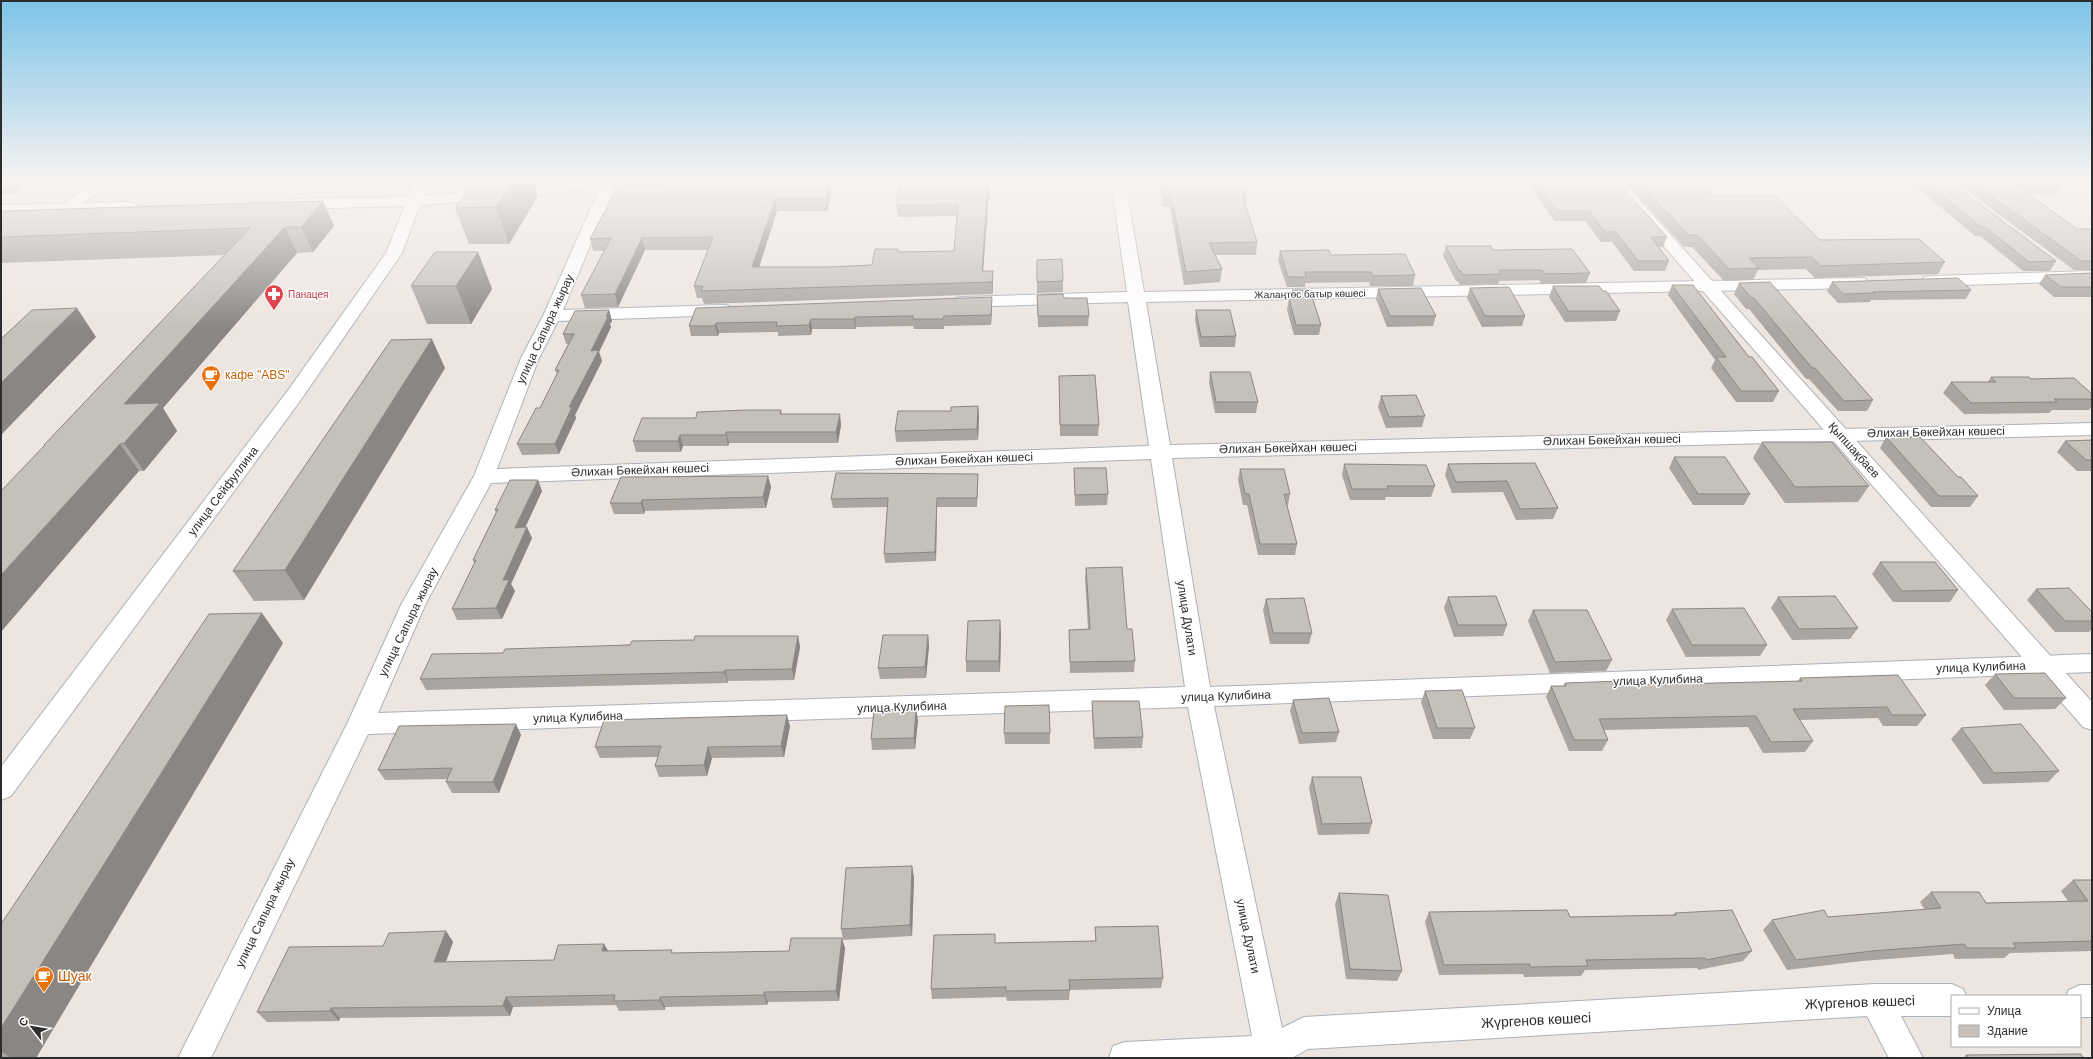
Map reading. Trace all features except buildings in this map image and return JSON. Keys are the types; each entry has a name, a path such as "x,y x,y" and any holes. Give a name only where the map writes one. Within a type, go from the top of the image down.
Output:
{"street":[{"name":"улица Сейфуллина","path":"1,788 293,397 394,253 403,230"},
{"name":"улица Сапыра жырау","path":"194,1058 360,724 414,603 484,476 530,358 552,316 589,230"},
{"name":"улица Дулати","path":"1126,230 1199,697 1272,1052"},
{"name":"Қыпшақбаев","path":"1658,230 2045,665 2092,720"},
{"path":"2053,263 2071,277"},
{"path":"1914,282 2092,276"},
{"name":"Жалаңтөс батыр көшесі","path":"947,302 1136,296 1709,288 1875,283"},
{"path":"552,316 741,310"},
{"name":"Әлихан Бөкейхан көшесі","path":"484,476 1161,452 1840,434 2092,429"},
{"name":"улица Кулибина","path":"360,724 1199,697 2092,663"},
{"path":"1875,1000 1907,1058"},
{"name":"Жүргенов көшесі","path":"1125,1058 1272,1052 1304,1033 1875,1000 1951,1000"},
{"path":"2081,1001 2092,1001"}],"place":[{"name":"Панацея","path":"274,311"},
{"name":"кафе \"ABS\"","path":"211,392"},
{"name":"Шуак","path":"44,993"}]}
